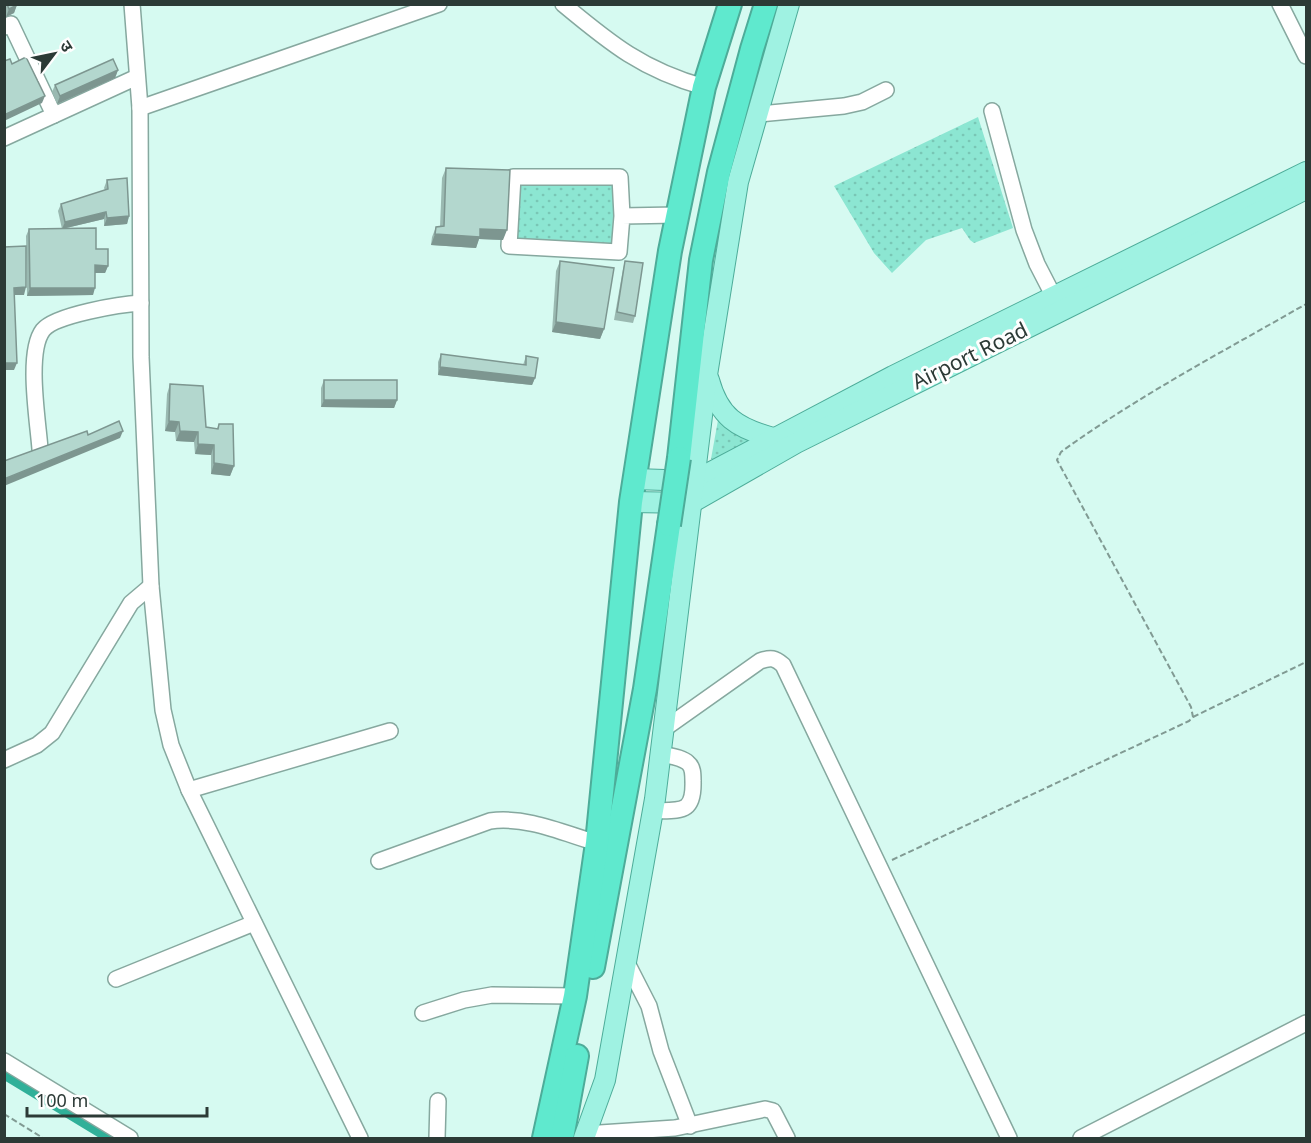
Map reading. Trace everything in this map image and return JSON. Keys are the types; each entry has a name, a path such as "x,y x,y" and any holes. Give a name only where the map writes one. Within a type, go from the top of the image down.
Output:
{"highway":[{"path":"544,1138 574,996 597,843 631,502 670,251 705,87 730,4"},
{"path":"562,1138 645,689 679,458 704,249 719,172 766,4"}],"main road":[{"path":"585,1136 605,1080 653,811 707,375 738,182 789,4"},
{"path":"635,479 694,481 773,438 1306,172"},
{"name":"Airport Road","path":"631,502 691,502 795,443 1306,189"},
{"path":"707,375 718,407 727,417 738,425 773,438"}],"street":[{"path":"132,4 140,108 141,357 151,586 163,710 171,745 189,790 360,1138"},
{"path":"140,108 439,4"},
{"path":"563,4 609,42 636,59 674,78 705,87"},
{"path":"1280,4 1306,56"},
{"path":"4,27 11,24 54,116"},
{"path":"4,138 137,76"},
{"path":"759,114 844,106 862,102 886,90"},
{"path":"992,111 1024,230 1036,264 1054,297"},
{"path":"513,177 620,177 622,216 619,252 509,246 513,177"},
{"path":"622,216 678,215"},
{"path":"40,449 34,366 38,342 43,330 51,322 66,317 125,304 141,303"},
{"path":"4,760 37,745 52,733 130,603 151,586"},
{"path":"664,729 760,662 768,658 775,659 783,665 1009,1138"},
{"path":"189,790 390,731"},
{"path":"653,811 685,808 690,804 693,795 693,774 690,764 685,760 661,754"},
{"path":"379,861 490,821 504,819 524,822 597,843"},
{"path":"116,979 254,923"},
{"path":"626,961 649,1006 661,1051 690,1126"},
{"path":"423,1013 464,1000 492,995 574,996"},
{"path":"1081,1138 1306,1023"},
{"path":"4,1061 130,1138"},
{"path":"437,1138 438,1101"},
{"path":"585,1136 690,1126 765,1109 772,1111 787,1138"}],"path":[{"path":"1193,717 1191,707 1057,460 1061,452 1106,422 1306,304"},
{"path":"879,867 1179,726 1306,662"},
{"path":"4,1114 42,1138"}],"green space":[{"path":"978,117 1013,228 974,243 962,228 926,240 892,273 874,253 834,186"},
{"path":"517,181 614,183 612,247 515,242"},
{"path":"721,418 749,437 749,444 716,461 711,459 718,420"}],"building":[{"path":"7,4 17,4 17,5 9,9"},
{"path":"26,57 45,96 4,115 4,61 10,59 12,64"},
{"path":"113,59 118,70 60,96 55,85"},
{"path":"446,168 510,170 507,230 480,229 480,237 435,234 436,227 444,226"},
{"path":"127,178 129,216 107,218 106,212 65,222 61,204 108,189 107,180"},
{"path":"96,228 96,249 108,249 108,266 95,265 95,288 30,288 29,229"},
{"path":"26,246 26,287 14,288 17,363 4,363 4,247"},
{"path":"560,261 614,268 604,329 556,322"},
{"path":"625,261 643,263 635,316 617,312"},
{"path":"441,354 526,365 526,356 538,358 535,378 440,367"},
{"path":"324,380 397,380 397,400 324,400"},
{"path":"170,384 203,386 206,427 218,429 219,424 233,424 234,466 214,463 214,445 198,444 198,432 180,431 179,422 169,421"},
{"path":"119,421 123,431 4,479 4,461 87,431 88,435"}],"waterway":[{"path":"4,1073 111,1138"}]}
